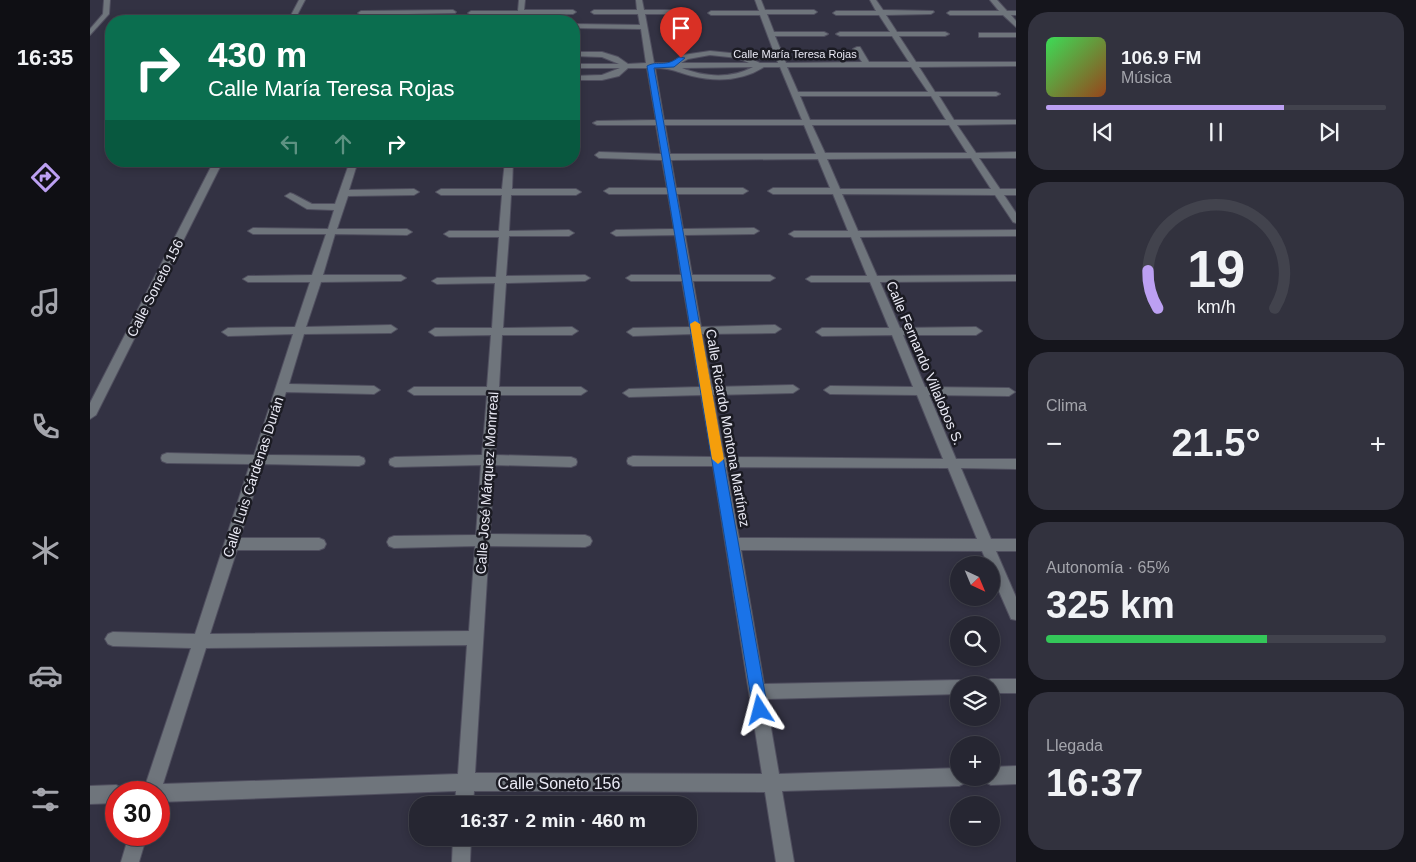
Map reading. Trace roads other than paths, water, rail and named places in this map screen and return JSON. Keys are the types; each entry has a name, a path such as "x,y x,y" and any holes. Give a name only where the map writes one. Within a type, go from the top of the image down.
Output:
{"street":[{"path":"105,15 106,0"},
{"path":"294,15 302,0"},
{"path":"521,15 522,0"},
{"name":"Calle Fernando Villalobos S.","path":"758,0 783,66 1016,614"},
{"path":"873,0 1016,220"},
{"path":"993,0 1016,25"},
{"path":"594,12 641,6 683,12"},
{"name":"Calle Ricardo Montona Martínez","path":"641,6 758,692 785,862"},
{"path":"360,13 402,9 453,12"},
{"path":"400,15 402,9"},
{"path":"471,13 573,12"},
{"path":"711,13 814,12"},
{"path":"836,13 931,12"},
{"path":"950,13 1016,13"},
{"path":"90,33 105,15"},
{"path":"580,26 644,27"},
{"path":"771,34 824,34"},
{"path":"840,34 945,34"},
{"path":"982,35 1016,35"},
{"path":"857,49 867,65"},
{"path":"672,66 686,56 710,53 740,56 761,66"},
{"path":"580,54 610,56 626,66 620,71 602,77 580,78"},
{"name":"Calle María Teresa Rojas","path":"580,66 1016,64"},
{"path":"672,66 692,74 717,78 742,75 761,66"},
{"path":"795,94 996,94"},
{"path":"597,123 1016,122"},
{"path":"599,154 822,157 1016,155"},
{"name":"Calle Soneto 156","path":"90,415 217,167"},
{"name":"Calle Luis Cárdenas Durán","path":"155,781 352,167"},
{"name":"Calle José Márquez Monrreal","path":"464,796 509,167"},
{"path":"609,191 743,191"},
{"path":"773,191 1016,192"},
{"path":"344,193 414,192"},
{"path":"441,192 576,192"},
{"path":"290,196 310,207 339,207"},
{"path":"253,231 407,232"},
{"path":"616,233 754,231"},
{"path":"449,234 569,233"},
{"path":"794,234 1016,233"},
{"path":"248,279 402,278"},
{"path":"437,281 585,278"},
{"path":"631,278 770,278"},
{"path":"811,278 1016,278"},
{"path":"228,332 391,329"},
{"path":"633,332 775,329"},
{"path":"822,332 895,330 976,331"},
{"path":"435,332 572,331"},
{"path":"281,388 374,390"},
{"path":"629,393 794,389"},
{"path":"414,391 581,390"},
{"path":"830,390 1009,392"},
{"path":"167,458 359,461"},
{"path":"395,462 488,460 571,462"},
{"path":"633,461 1016,464"},
{"path":"394,542 483,540 585,541"},
{"path":"231,544 319,544"},
{"path":"733,544 1016,546"},
{"path":"113,639 200,641 476,638"},
{"path":"1000,686 1016,686"},
{"path":"758,692 950,687"},
{"path":"1000,776 1016,775"},
{"name":"Calle Soneto 156","path":"170,793 465,782 771,783 950,777"},
{"path":"90,795 105,794"},
{"path":"130,862 135,846"},
{"path":"461,862 462,846"}]}
